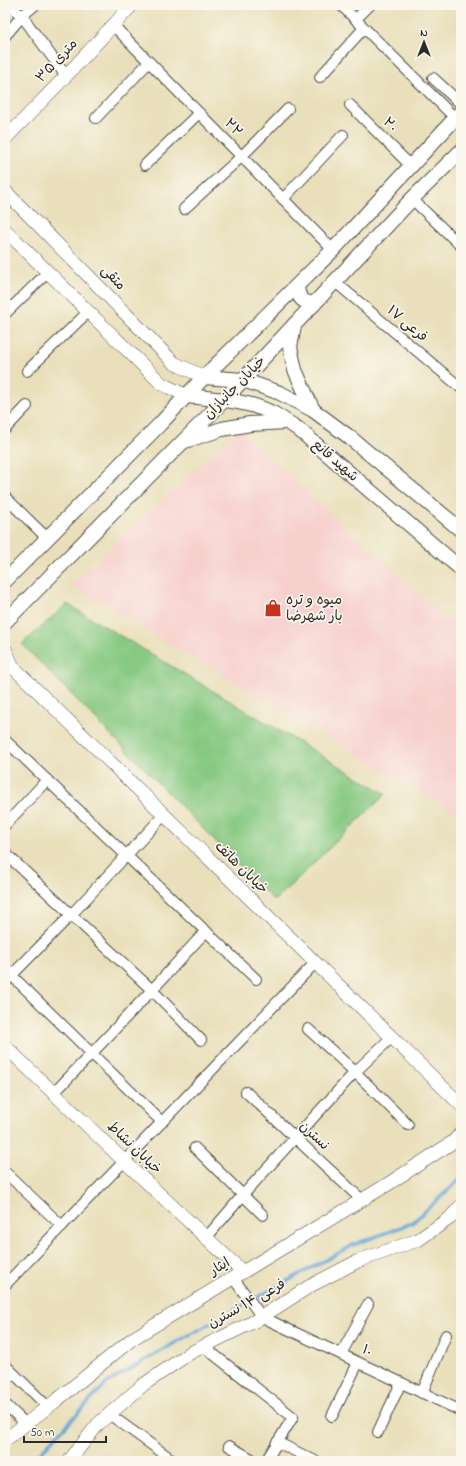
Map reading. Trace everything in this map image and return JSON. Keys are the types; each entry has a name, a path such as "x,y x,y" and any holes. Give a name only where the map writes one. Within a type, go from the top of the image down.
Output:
{"main road":[{"name":"خیابان جانبازان","path":"5,581 204,377 333,250 458,115"},
{"name":"خیابان جانبازان","path":"5,622 224,400 412,199 461,151"},
{"path":"297,286 297,294 300,299 306,303 314,304"},
{"path":"294,325 290,347 295,370 313,410"},
{"name":"شهید قانع","path":"204,377 243,380 280,393 313,410 348,436 461,530"},
{"name":"شهید قانع","path":"187,396 224,400 255,406 270,412 297,428 461,570"},
{"path":"183,442 222,429 250,424 286,422"}],"street":[{"path":"9,5 22,16 66,76"},
{"path":"5,36 22,16 35,5"},
{"name":"۳۵ متری","path":"5,139 132,5"},
{"path":"341,5 458,115"},
{"path":"356,19 370,5"},
{"name":"۲۲","path":"113,25 333,250"},
{"path":"320,77 364,28"},
{"path":"96,118 149,62"},
{"path":"433,78 461,104"},
{"name":"۲۰","path":"350,105 411,166"},
{"path":"184,209 241,157 288,109"},
{"path":"145,165 198,113"},
{"path":"283,199 343,135"},
{"name":"متقی","path":"5,191 174,363 204,377"},
{"path":"412,199 461,246"},
{"path":"5,230 162,384 187,396"},
{"path":"5,314 48,272"},
{"name":"فرعی ۱۷","path":"334,281 461,388"},
{"path":"27,371 88,312"},
{"path":"5,428 27,406"},
{"path":"5,497 47,538"},
{"name":"خیابان هاتف","path":"5,649 9,670 164,815 461,1105"},
{"path":"5,740 256,979"},
{"path":"5,825 47,780"},
{"path":"162,1122 92,1054 7,976 70,915 164,815"},
{"path":"5,852 70,915 152,990 201,1040"},
{"path":"54,1093 206,931"},
{"path":"5,1285 315,962"},
{"path":"308,1029 355,1072 408,1125"},
{"path":"206,1238 355,1072 392,1037"},
{"name":"خیابان نشاط","path":"5,1046 124,1162 206,1238 238,1275"},
{"name":"نسترن","path":"246,1092 362,1200"},
{"name":"ایثار","path":"5,1440 132,1338 362,1200 453,1142 461,1133"},
{"path":"195,1148 263,1215"},
{"path":"5,1172 62,1226"},
{"name":"فرعی ۱۴ نسترن","path":"69,1461 98,1424 109,1414 143,1384 190,1353 260,1313 358,1261 418,1240 450,1218 461,1206"},
{"path":"238,1275 248,1296 260,1313"},
{"path":"341,1354 368,1304"},
{"name":"۱۰","path":"260,1313 358,1363 461,1411"},
{"path":"422,1393 446,1335"},
{"path":"203,1346 293,1417 266,1461"},
{"path":"332,1416 358,1363"},
{"path":"5,1365 48,1407"},
{"path":"378,1432 401,1383"},
{"path":"5,1404 26,1424"},
{"path":"109,1414 174,1461"},
{"path":"277,1442 315,1461"},
{"path":"229,1446 255,1461"}],"shaded area":[{"name":"میوه و تره بار شهرضا","path":"239,430 461,632 461,816 71,585"}],"green space":[{"path":"67,604 386,794 274,901 22,644"}],"waterway":[{"path":"24,1461 39,1454 107,1383 173,1344 353,1245 412,1223 461,1177"}],"place":[{"name":"میوه و تره بار شهرضا","path":"273,608"}]}
